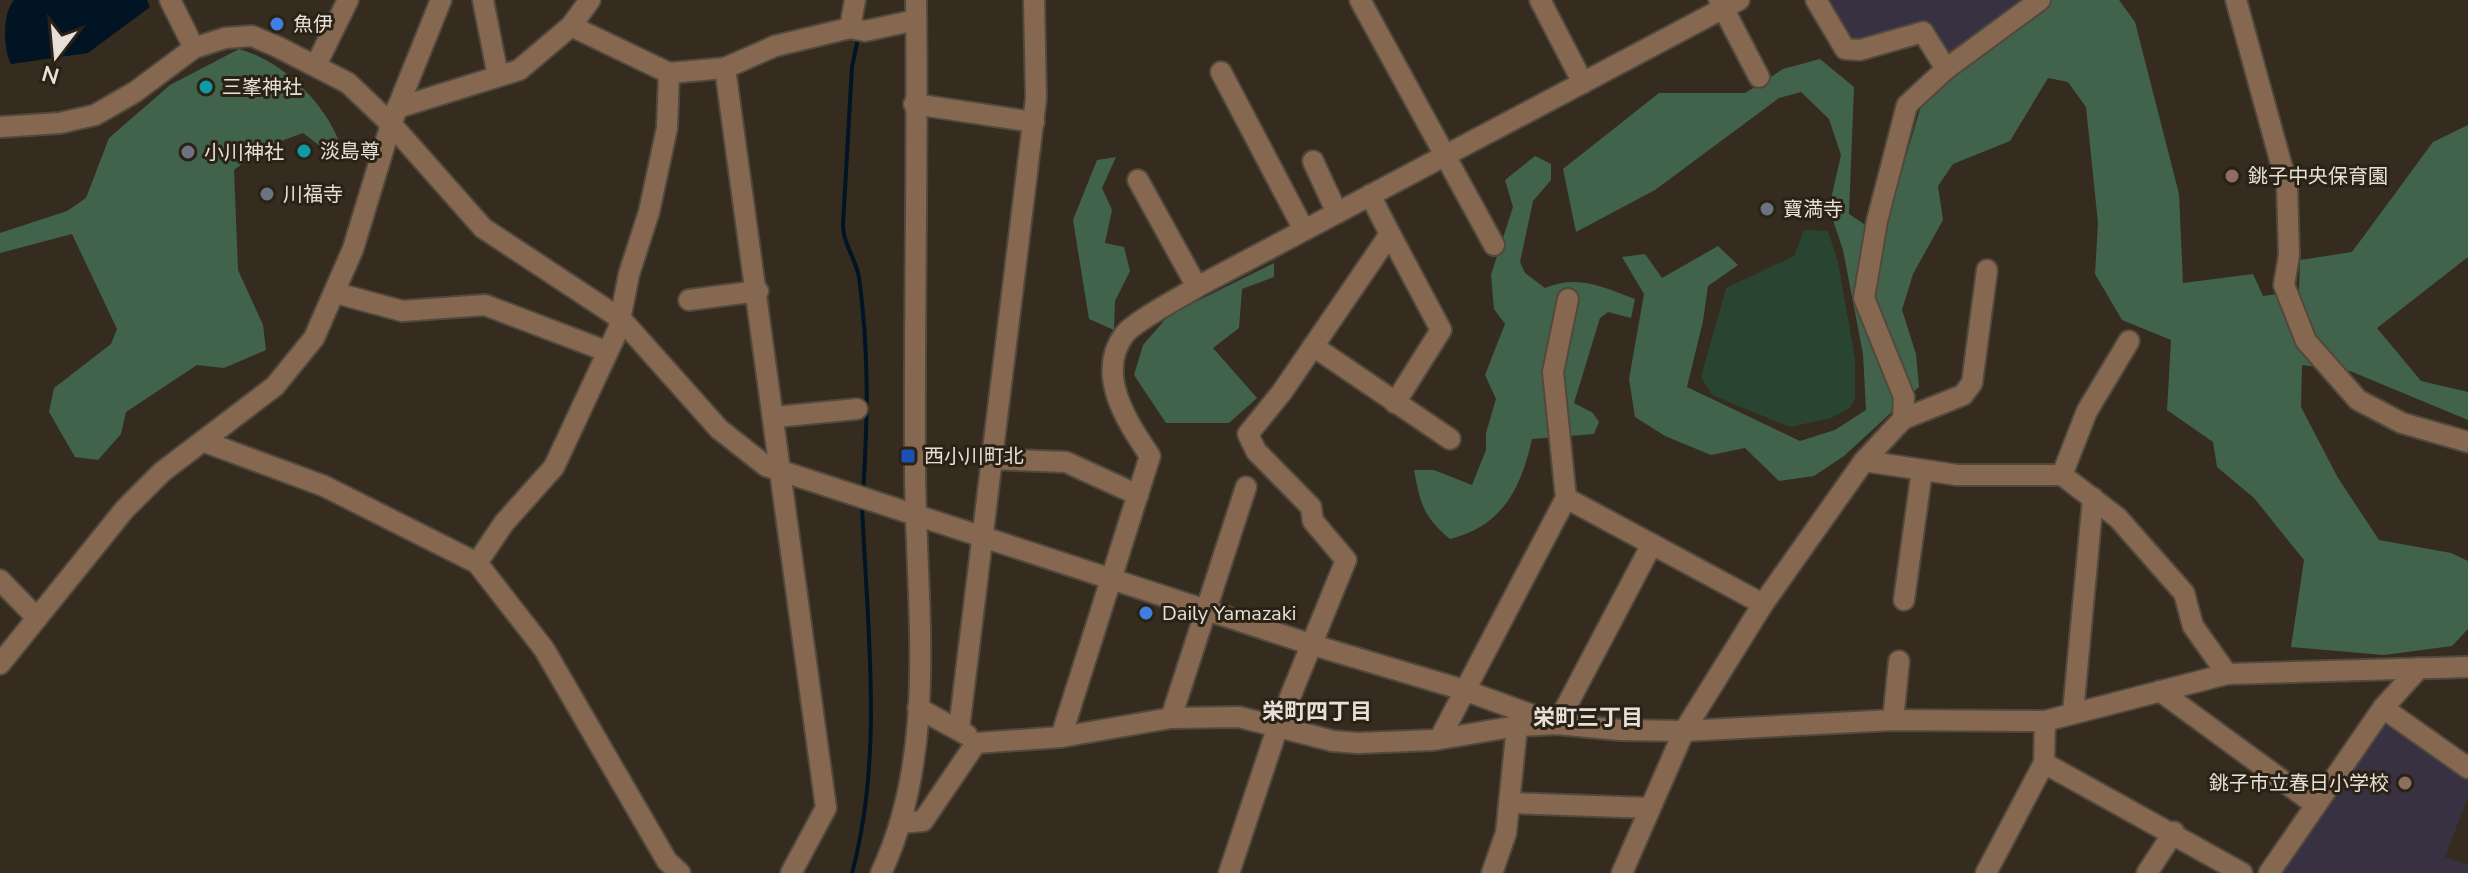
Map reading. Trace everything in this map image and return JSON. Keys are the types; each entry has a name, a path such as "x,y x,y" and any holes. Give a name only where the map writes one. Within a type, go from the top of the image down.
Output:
{"street":[{"path":"170,0 194,48"},
{"path":"316,65 348,0"},
{"path":"0,664 125,509 162,472 205,442 292,368 314,338 336,293 394,116 441,0"},
{"path":"483,0 498,76"},
{"path":"394,116 519,70 571,26 590,0"},
{"path":"850,28 855,0"},
{"path":"959,729 1034,122 1034,0"},
{"path":"1360,0 1494,245"},
{"path":"1540,0 1583,83"},
{"path":"1816,0 1845,49 1860,50 1923,32 1946,69"},
{"path":"1903,419 1904,397 1864,298 1877,221 1907,105 1946,69 2040,0"},
{"path":"2236,0 2287,185 2289,255 2284,285 2306,341 2358,400 2402,423 2468,442"},
{"path":"1061,737 1150,456 1117,406 1115,355 1125,334 1197,287 1583,83 1727,3 1759,77"},
{"path":"571,26 669,73 725,68 775,46 850,28 865,31 920,7 914,104 918,708 900,823 881,873"},
{"path":"0,127 60,123 95,115 135,92 194,48 225,38 252,36 348,83 394,116 483,228 621,319 719,429 750,456 782,473 1313,645 1464,690 1557,724"},
{"path":"725,68 758,291 826,808 791,873"},
{"path":"1221,72 1304,230"},
{"path":"477,563 504,523 554,467 621,319 629,274 649,212 667,128 669,73"},
{"path":"914,104 1034,122"},
{"path":"1313,161 1337,213"},
{"path":"1138,180 1197,287"},
{"path":"1370,195 1441,330 1395,403"},
{"path":"1229,873 1277,729 1346,560 1313,521 1311,507 1256,451 1248,434 1390,234"},
{"path":"1622,873 1684,731 1763,604 1864,461 1903,419 1963,395 1972,383 1987,270"},
{"path":"689,300 758,291"},
{"path":"336,293 402,311 485,305 606,351"},
{"path":"1440,738 1566,498 1553,372 1568,299"},
{"path":"2062,475 2087,411 2129,341"},
{"path":"1313,346 1450,439"},
{"path":"775,417 857,409"},
{"path":"205,442 324,486 477,563 544,649 667,861 680,873"},
{"path":"992,459 1066,462 1138,495"},
{"path":"1864,461 1957,475 2062,475 2118,518 2184,593 2193,626 2227,674"},
{"path":"1904,600 1922,470"},
{"path":"1171,718 1246,487"},
{"path":"1566,498 1763,604"},
{"path":"2073,713 2093,498"},
{"path":"1557,724 1652,544"},
{"path":"0,580 37,618"},
{"path":"1893,720 1899,661"},
{"path":"918,708 959,729 976,743 1061,737 1171,718 1239,717 1277,729 1358,743 1440,738 1517,726 1557,724 1620,730 1684,731 1893,720 2045,721 2227,674 2468,667"},
{"path":"2269,873 2383,708 2419,668"},
{"path":"2160,691 2316,805"},
{"path":"2383,708 2465,760"},
{"path":"1986,873 2044,763 2045,721"},
{"path":"1492,873 1506,833 1517,726"},
{"path":"900,823 923,821 976,743"},
{"path":"2044,763 2174,832 2204,864 2242,873"},
{"path":"1511,803 1650,808"},
{"path":"2147,873 2174,832"}],"shaded area":[{"path":"1822,0 2031,0 1949,59 1926,25 1862,45 1846,42"},
{"name":"銚子市立春日小学校","path":"2390,716 2468,770 2468,797 2445,857 2468,865 2468,873 2277,873"}],"green space":[{"path":"2051,0 2119,0 2135,22 2179,194 2183,283 2253,274 2263,296 2299,291 2300,260 2352,252 2433,142 2468,125 2468,257 2377,328 2421,381 2468,392 2468,420 2350,371 2302,365 2301,407 2338,478 2379,540 2451,553 2468,561 2468,629 2452,646 2384,655 2291,647 2304,560 2254,498 2217,467 2213,442 2167,410 2171,340 2122,320 2095,274 2098,223 2086,107 2068,82 2048,78 2010,141 1953,164 1938,186 1943,220 1913,274 1902,310 1916,354 1919,387 1844,456 1814,476 1779,481 1745,448 1711,455 1665,436 1635,417 1629,379 1644,294 1622,257 1645,254 1662,278 1718,246 1738,265 1708,286 1687,387 1800,441 1835,430 1866,410 1863,354 1843,250 1829,208 1841,155 1829,119 1801,92 1779,98 1655,190 1576,232 1563,169 1659,93 1745,93 1783,69 1820,59 1854,87 1849,214 1864,224 1887,220 1923,99"},
{"path":"239,49 270,63 299,84 322,111 339,141 328,152 303,133 262,148 234,170 238,270 263,325 266,350 224,368 197,365 126,412 121,434 98,460 75,457 49,412 54,388 111,344 117,329 72,234 0,253 0,233 67,211 86,198 109,138 170,85"},
{"path":"1535,156 1551,164 1551,180 1533,201 1520,262 1525,273 1545,288 1579,282 1635,299 1631,318 1608,312 1600,318 1574,403 1593,413 1599,422 1594,434 1532,439 1522,474 1506,503 1483,525 1450,539 1424,508 1414,470 1434,470 1472,485 1486,450 1486,433 1496,399 1485,375 1505,324 1494,309 1491,275 1513,207 1505,180"},
{"path":"1116,157 1102,188 1112,210 1105,243 1124,247 1130,271 1115,301 1114,330 1089,319 1073,220 1097,160"},
{"path":"1804,230 1828,231 1838,262 1855,359 1855,399 1850,408 1831,418 1790,427 1712,395 1701,377 1726,288 1794,256"},
{"path":"1274,263 1274,277 1242,289 1239,328 1213,348 1257,398 1229,423 1166,423 1134,375 1143,345 1169,315"}],"water":[{"path":"14,0 147,0 150,7 88,53 11,64 5,32 7,14"}],"waterway":[{"path":"858,38 852,67 843,225 859,277 865,332 867,411 863,492"},
{"path":"852,873 862,828 871,737 862,505"}],"place":[{"name":"魚伊","path":"277,24"},
{"name":"三峯神社","path":"206,87"},
{"name":"淡島尊","path":"304,151"},
{"name":"小川神社","path":"188,152"},
{"name":"銚子中央保育園","path":"2232,176"},
{"name":"川福寺","path":"267,194"},
{"name":"寶満寺","path":"1767,209"},
{"name":"西小川町北","path":"908,456"},
{"name":"Daily Yamazaki","path":"1146,613"},
{"name":"銚子市立春日小学校","path":"2405,783"}],"district":[{"name":"栄町四丁目","path":"1317,711"},
{"name":"栄町三丁目","path":"1588,717"}]}
